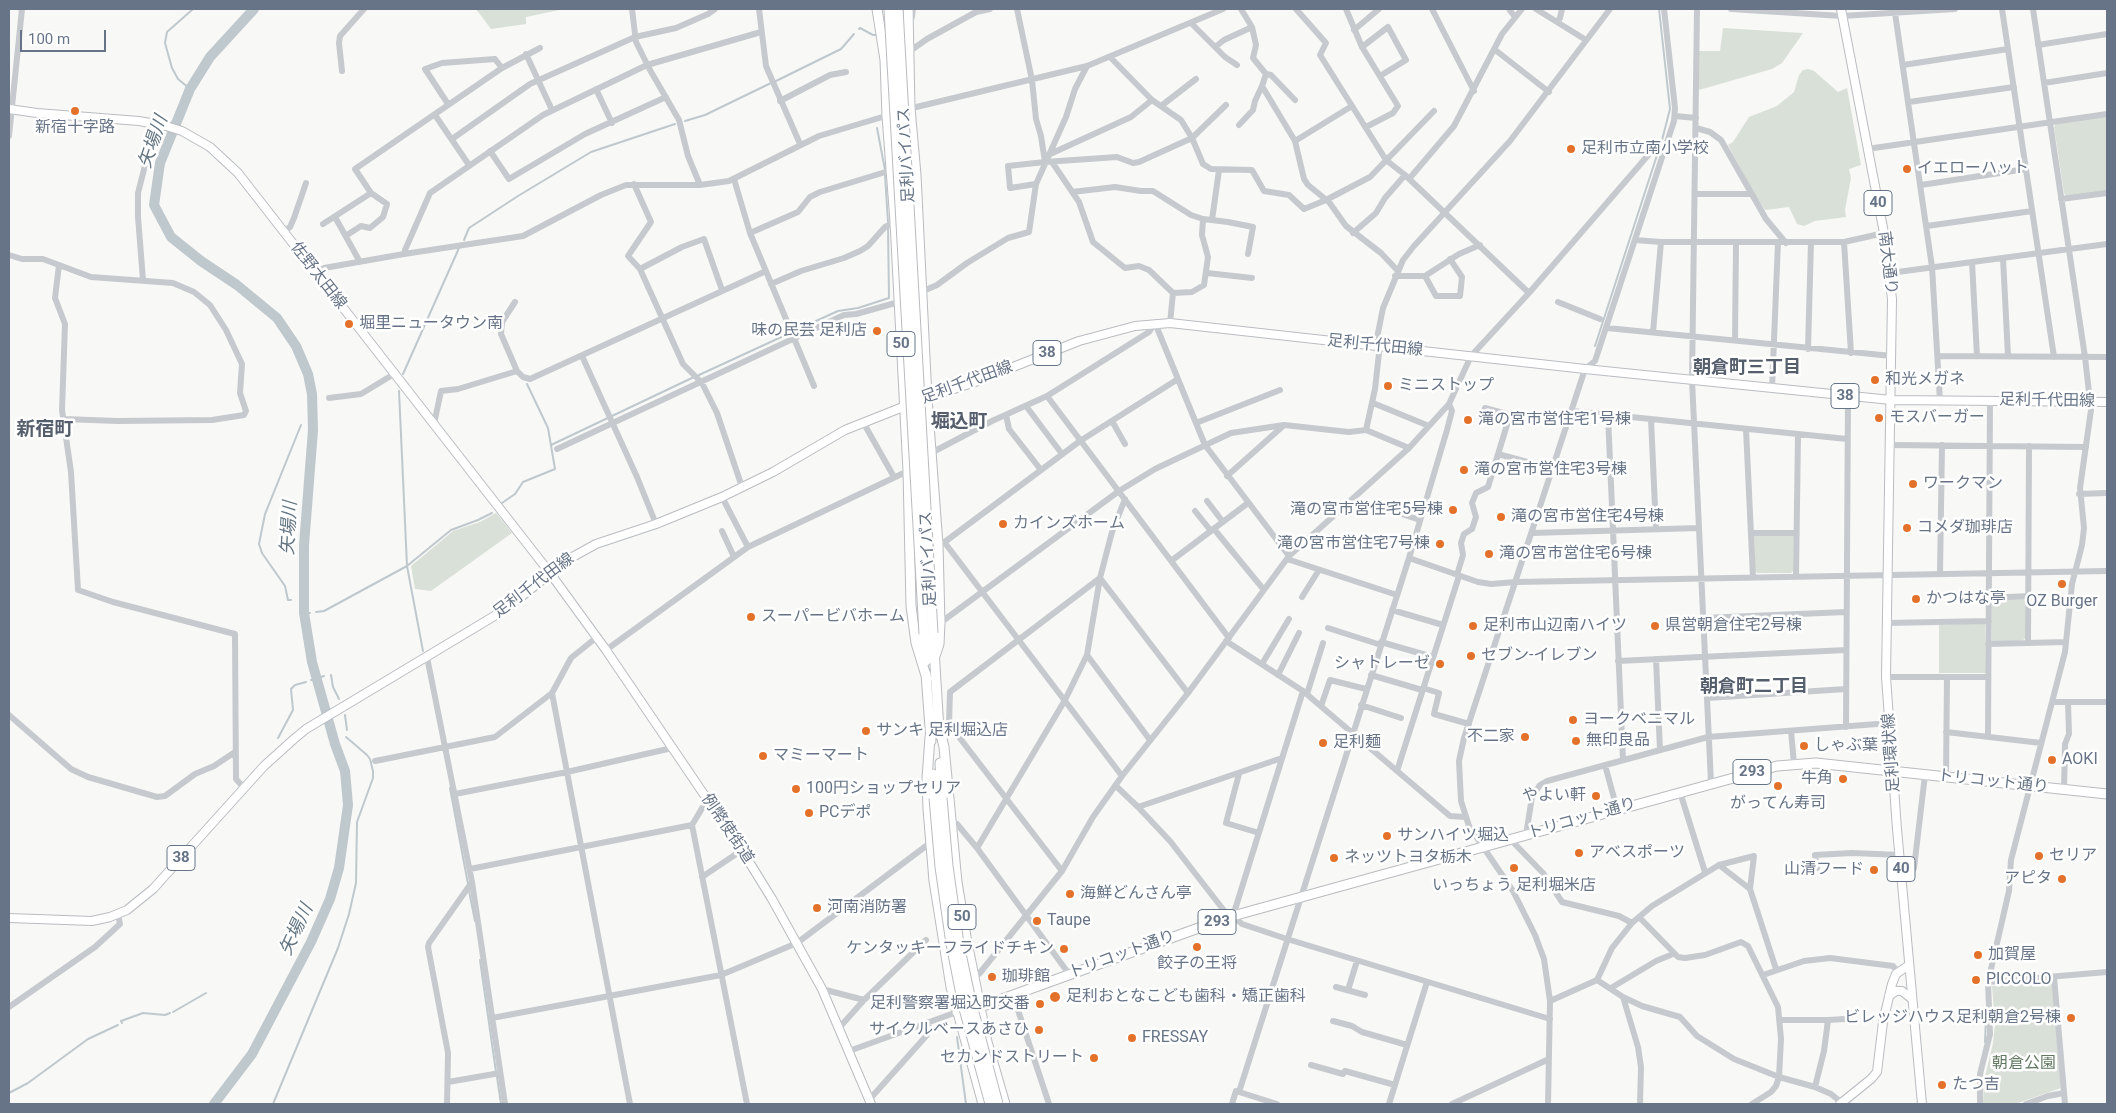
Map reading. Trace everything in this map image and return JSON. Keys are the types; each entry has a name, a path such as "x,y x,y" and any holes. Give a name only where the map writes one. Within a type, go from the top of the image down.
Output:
{"highway":[{"name":"50","path":"877,9 885,60 895,222 908,471 911,606 916,643 927,678"},
{"name":"足利バイパス","path":"889,9 929,634 934,659 939,726 938,798 940,867 951,944 963,1005 990,1104"},
{"name":"足利バイパス","path":"898,9 929,634 927,678 930,737 959,944 975,1017 998,1104"},
{"name":"50","path":"908,9 910,108 930,453 942,544 940,644 934,659"},
{"name":"50","path":"939,726 944,747 957,882 973,976 987,1042 1005,1104"},
{"name":"50","path":"930,737 927,778 930,843 938,910 957,1012 983,1104"},
{"name":"トリコット通り","path":"957,1012 980,1007 1231,917 1777,766 1816,763 2107,794"}],"main road":[{"name":"南大通り","path":"1841,12 1890,273 1892,316 1891,400"},
{"name":"佐野太田線","path":"10,109 153,122 180,131 210,147 224,158 244,181 550,573"},
{"name":"足利千代田線","path":"9,918 82,921 102,919 118,914 136,904 153,889 244,788 286,745 319,721 506,609 550,573 584,549 656,524 722,497 773,472 829,438 863,422 975,382 1079,341 1121,329 1155,323 1170,323 1772,389 1891,400 2107,402"},
{"name":"足利環状線","path":"1891,400 1886,676 1922,1104"},
{"name":"例幣使街道","path":"550,573 597,637 742,850 822,989 870,1102"},
{"path":"1841,1103 1877,1072 1882,1022 1894,978 1898,972 1909,965"},
{"path":"1889,996 1896,991 1902,991 1912,999"}],"street":[{"path":"9,136 10,109 22,9"},
{"path":"342,71 340,36 364,9"},
{"path":"632,9 635,37 648,65 679,120 688,156 700,185"},
{"path":"452,139 538,80 635,37 676,28 715,9"},
{"path":"759,9 766,66 800,144"},
{"path":"909,23 913,9"},
{"path":"910,51 927,39 976,12 990,9"},
{"path":"1017,9 1032,80 1033,105 1048,162 1079,202 1093,242 1125,268 1138,266 1149,270 1173,293 1196,291 1204,285 1207,273 1208,257 1202,235 1203,220"},
{"path":"316,273 324,268 523,236 601,195 626,185 700,185 720,183 734,179 819,136 910,108 1087,66 1223,9"},
{"path":"1241,9 1252,27 1256,45 1253,58 1266,74 1271,75 1295,100"},
{"path":"1296,9 1326,43 1320,55 1386,160 1407,177 1529,293"},
{"path":"1346,9 1362,47 1398,108 1393,113 1366,127"},
{"path":"1354,30 1379,9"},
{"path":"1432,9 1474,91"},
{"path":"1509,9 1515,17"},
{"path":"1353,233 1376,213 1385,198 1454,126 1474,91 1502,34 1522,9"},
{"path":"1536,9 1586,40"},
{"path":"1557,22 1562,9"},
{"path":"1366,430 1379,353 1377,338 1383,308 1396,273 1408,252 1510,141 1610,9"},
{"path":"1548,1104 1550,1001 1549,982 1544,959 1535,935 1513,891 1473,835 1465,817 1461,801 1459,767 1462,746 1585,369 1595,361 1607,328 1675,116 1664,9"},
{"path":"1696,9 1692,380 1711,783"},
{"path":"1731,9 1895,13 1955,9"},
{"path":"2002,9 2054,357"},
{"path":"1980,1104 1980,1074 1990,1034 1988,982 2009,891 2011,860 2066,642 2070,600 2084,528 2080,494 2091,402 2033,9"},
{"path":"1895,13 1932,267 1940,401"},
{"path":"1191,23 1225,58 1237,64"},
{"path":"1214,47 1224,40 1252,27"},
{"path":"1362,47 1388,27 1406,60 1380,76"},
{"path":"404,254 430,193 552,110 648,65 761,32"},
{"path":"2038,45 2107,34"},
{"path":"347,235 361,226 370,228 383,217 387,204 371,193 355,170 502,68 540,48"},
{"path":"1494,49 1549,92"},
{"path":"1903,64 2008,49"},
{"path":"526,54 552,110"},
{"path":"1110,57 1152,100 1181,120 1192,138 1203,164 1211,170 1252,170 1264,191 1289,195 1304,209 1370,177 1434,111"},
{"path":"448,104 425,69 442,63 495,59 502,68"},
{"path":"921,292 937,285 967,263 1008,238 1029,232 1036,184 1048,162 1048,155 1066,117 1075,89 1087,66"},
{"path":"780,101 830,75 846,72"},
{"path":"2044,83 2107,73"},
{"path":"1238,125 1253,110 1254,101 1266,74"},
{"path":"1161,106 1196,79"},
{"path":"1262,86 1295,141 1304,179 1308,185 1326,200 1353,233 1381,253 1396,273 1425,276 1450,259 1480,245"},
{"path":"1909,102 2014,87"},
{"path":"596,89 612,123"},
{"path":"490,152 509,179 579,138 666,97"},
{"path":"1048,155 1131,118 1152,100"},
{"path":"1036,184 1010,188 1008,166 1117,157 1139,162 1192,138 1226,105"},
{"path":"1295,141 1352,106"},
{"path":"1867,149 2107,114"},
{"path":"434,115 469,165"},
{"path":"1675,116 1696,118"},
{"path":"143,280 138,193 150,146 153,122"},
{"path":"1696,128 1710,132 1721,140 1766,219 1786,242"},
{"path":"973,976 979,974 1062,872 1093,817 1122,776 1188,693 1288,558 1409,448 1449,404 1471,356 1529,293 1656,146 1666,146"},
{"path":"1921,185 2026,169"},
{"path":"750,233 798,212 810,197 820,192 892,170"},
{"path":"1212,220 1219,170"},
{"path":"734,179 750,233 814,386"},
{"path":"283,232 290,227 306,183"},
{"path":"634,184 651,222 628,256 640,269 683,364 701,380 717,413 742,487"},
{"path":"1072,192 1115,187 1153,191 1191,215 1203,220 1253,227 1248,254"},
{"path":"323,224 371,193"},
{"path":"2061,199 2107,193"},
{"path":"1695,194 1751,194"},
{"path":"1927,226 2032,212"},
{"path":"336,217 360,262"},
{"path":"771,284 801,271 860,251 868,246 886,227 895,222"},
{"path":"1635,240 1661,242 1844,242 1884,233"},
{"path":"640,269 704,239 722,290"},
{"path":"1653,332 1661,242"},
{"path":"1734,340 1736,242"},
{"path":"1772,389 1778,242"},
{"path":"1808,349 1811,242"},
{"path":"1844,242 1851,353"},
{"path":"1890,273 2107,244"},
{"path":"9,255 22,259 42,259 91,277 173,283 194,292 210,304 226,330 242,364 240,393 246,413 212,420 118,421 64,419"},
{"path":"2003,258 2008,356"},
{"path":"1425,276 1436,296 1460,296 1462,277 1450,259"},
{"path":"1972,262 1977,356"},
{"path":"59,265 54,298 65,324 64,419 71,472 78,590 113,602 235,634 236,779 244,788"},
{"path":"515,302 502,322 501,334 516,371 523,377 530,379 766,271"},
{"path":"1207,273 1252,278"},
{"path":"1170,323 1173,293"},
{"path":"557,449 844,314 856,314 899,302"},
{"path":"1558,302 1600,319"},
{"path":"1155,323 1204,445 1288,558 1396,595"},
{"path":"930,453 1047,396 1149,332 1155,323"},
{"path":"1607,328 1892,356"},
{"path":"582,356 637,477 656,524"},
{"path":"1938,356 2107,357"},
{"path":"434,424 441,390 458,389 516,371"},
{"path":"328,398 361,394 394,374"},
{"path":"1122,776 1019,639 942,544 1080,441 1178,379"},
{"path":"1196,423 1280,390"},
{"path":"1047,396 1228,639 1305,692 1450,816 1465,817"},
{"path":"1846,727 1848,396"},
{"path":"1988,736 1990,401"},
{"path":"1372,403 1429,426"},
{"path":"1232,1104 1236,1091 1239,1092 1352,732 1409,558 1452,411 1449,404"},
{"path":"1026,406 1062,454"},
{"path":"1397,771 1464,555 1462,543 1464,534 1472,529 1476,517 1472,503 1476,493 1488,487 1494,473 1494,467 1510,415 1485,408"},
{"path":"1572,411 1847,439"},
{"path":"1006,415 1010,429 1041,470"},
{"path":"1608,415 1623,760"},
{"path":"1652,419 1656,529"},
{"path":"1112,420 1125,444"},
{"path":"863,422 894,477"},
{"path":"940,624 1119,491 1155,469 1231,433 1284,425 1349,432 1366,430 1409,448"},
{"path":"1227,476 1284,425"},
{"path":"1746,429 1753,577"},
{"path":"1796,576 1798,434"},
{"path":"1890,445 2086,447"},
{"path":"1940,573 1942,446"},
{"path":"2028,643 2029,446"},
{"path":"1498,454 1553,469"},
{"path":"606,650 748,547 908,471"},
{"path":"2080,494 2107,493"},
{"path":"722,497 748,547"},
{"path":"976,848 1064,700 1087,655 1100,578 1112,532 1124,499"},
{"path":"1207,501 1223,522"},
{"path":"1171,561 1248,503"},
{"path":"1374,504 1420,520"},
{"path":"1195,511 1264,590"},
{"path":"1532,533 1699,528"},
{"path":"722,531 734,557"},
{"path":"1751,533 1796,533"},
{"path":"1409,558 1458,576 1484,583 2076,570 2107,571"},
{"path":"1302,597 1319,570"},
{"path":"1062,872 949,724 950,692 1100,578"},
{"path":"1100,578 1188,693"},
{"path":"1989,598 2028,596"},
{"path":"1392,610 1443,626"},
{"path":"1703,618 1846,612"},
{"path":"1262,664 1289,619"},
{"path":"1886,624 1988,621"},
{"path":"1328,628 1433,657"},
{"path":"1278,675 1299,633"},
{"path":"375,761 495,737 552,693 571,658 597,637"},
{"path":"1988,644 2066,642"},
{"path":"1231,917 1282,758 1323,643"},
{"path":"1618,661 1846,650"},
{"path":"1087,655 1150,740"},
{"path":"427,657 470,869 505,1104"},
{"path":"1656,659 1660,750"},
{"path":"1371,675 1439,693 1434,714 1469,724"},
{"path":"1886,676 1988,677"},
{"path":"1946,777 1947,677"},
{"path":"1321,706 1330,680 1366,689"},
{"path":"1707,698 1846,689"},
{"path":"552,693 630,1104"},
{"path":"2052,702 2107,702"},
{"path":"2064,790 2068,702"},
{"path":"1361,705 1401,718"},
{"path":"9,715 71,769 88,777 157,797 165,796 195,774 214,766 236,752"},
{"path":"1526,835 1532,797 1540,785 1546,781 1708,737 1890,723"},
{"path":"1792,731 1794,764"},
{"path":"1946,732 2041,743"},
{"path":"455,794 567,772 672,748"},
{"path":"1138,807 1282,758"},
{"path":"1605,765 1617,809"},
{"path":"1239,774 1226,823 1259,833"},
{"path":"1902,875 1912,871 1914,868 1925,775"},
{"path":"1116,786 1170,841 1231,917 1242,924 1550,1020"},
{"path":"1680,792 1705,872"},
{"path":"707,800 692,825 747,1104"},
{"path":"951,822 958,824 1069,974"},
{"path":"470,869 581,849 692,825"},
{"path":"1510,839 1543,873 1562,902 1619,916 1632,923"},
{"path":"492,1018 721,975 797,943 930,843"},
{"path":"702,877 742,850"},
{"path":"1817,868 1815,855 1852,853 1900,855"},
{"path":"1550,1001 1597,980 1612,948 1632,923 1652,906 1719,865 1754,856 1750,889 1776,969"},
{"path":"1719,865 1750,889"},
{"path":"447,1104 446,1036 428,947 472,882"},
{"path":"9,1007 96,947 120,924 118,914"},
{"path":"1639,917 1662,939 1673,954 1685,958 1705,955 1741,942 1748,946 1778,1007 1780,1020 1779,1077 1776,1086 1771,1092 1752,1104"},
{"path":"839,1028 864,1000 926,940"},
{"path":"1611,988 1656,961 1673,954"},
{"path":"1762,975 1804,961 1837,958 1893,966 1898,972"},
{"path":"1348,990 1357,960"},
{"path":"1988,982 2107,972"},
{"path":"2054,977 2065,1104"},
{"path":"1597,980 1623,997 1642,1006 1680,1016 1697,1036 1717,1050 1779,1077 1815,1087 1831,1094 1841,1103"},
{"path":"1389,1104 1427,982"},
{"path":"1336,987 1366,995"},
{"path":"822,989 864,1000"},
{"path":"1013,995 1049,1104"},
{"path":"1623,997 1638,1047 1641,1067 1640,1104"},
{"path":"849,1051 957,1012"},
{"path":"1780,1020 1845,1019"},
{"path":"1333,1020 1352,1026 1362,1032 1407,1045"},
{"path":"1815,1087 1824,1051 1828,1020"},
{"path":"870,1102 927,1035 928,1022"},
{"path":"1452,1104 1549,1059"},
{"path":"1311,1065 1343,1074 1345,1071 1395,1085"},
{"path":"448,1082 500,1074"},
{"path":"1239,1092 1257,1101 1276,1104"},
{"path":"2026,1104 2048,1096 2064,1093"}],"green space":[{"path":"476,9 564,9 526,17 526,24 491,29"},
{"path":"1723,28 1803,33 1782,63 1772,69 1699,90 1699,51 1720,51"},
{"path":"1803,70 1814,71 1838,92 1847,88 1861,165 1849,169 1851,178 1845,210 1846,217 1815,221 1804,226 1797,224 1789,207 1765,210 1754,194 1728,145 1733,142 1749,117 1777,106 1794,92 1799,75"},
{"path":"2107,116 2107,191 2067,197 2064,193 2054,127 2056,124"},
{"path":"496,513 512,533 431,591 415,589 411,566 453,531 480,522"},
{"path":"1754,535 1794,536 1793,571 1791,573 1757,573 1755,570"},
{"path":"2025,599 2026,638 2023,640 1993,642 1992,600"},
{"path":"1985,623 1986,673 1939,673 1939,625"},
{"name":"朝倉公園","path":"2049,981 2052,984 2061,1088 2015,1104 1983,1104 1984,1081 1993,1043 1995,1024 1992,986"}],"waterway":[{"path":"190,89 178,79 172,68 165,43 167,32 193,9"},
{"name":"矢場川","path":"214,1104 252,1054 311,942 330,899 339,868 348,805 345,771 335,744 312,662 304,613 304,545 313,430 312,394 308,374 296,346 277,318 237,285 201,261 171,237 154,205 160,163 190,89 210,57 254,9"},
{"path":"1659,9 1670,109 1662,140"},
{"path":"859,29 877,35"},
{"path":"776,81 841,49 854,34"},
{"path":"685,121 705,115 771,83"},
{"path":"464,240 469,228 591,152 675,124"},
{"path":"877,128 885,170"},
{"path":"1595,346 1659,149"},
{"path":"885,175 888,222"},
{"path":"794,331 838,311 858,308 889,298 888,227"},
{"path":"403,374 459,248"},
{"path":"699,375 790,333"},
{"path":"551,445 694,377"},
{"path":"502,503 515,494 523,482 555,469 548,428 527,384"},
{"path":"399,391 407,566 423,651"},
{"path":"291,600 288,600 285,586 262,553 259,544 265,514 301,425"},
{"path":"316,612 324,611 407,566 451,530 492,513"},
{"name":"矢場川","path":"304,613 310,613"},
{"path":"331,675 333,687 339,699"},
{"name":"矢場川","path":"311,680 324,676"},
{"path":"278,738 293,710 291,689 295,685 306,682"},
{"path":"345,715 347,730"},
{"path":"273,1104 338,948 349,914 356,883 357,822 373,778 373,771 367,755 346,737"},
{"path":"450,788 468,884"},
{"path":"469,891 475,921"},
{"path":"480,960 496,1072"},
{"path":"173,1012 206,993"},
{"path":"122,1023 121,1021 143,1013 165,1015 170,1013"},
{"path":"1985,1042 1986,1017"},
{"path":"9,1093 28,1083 88,1039 118,1025"},
{"path":"957,1037 966,1104"},
{"path":"497,1077 501,1104"}],"place":[{"name":"新宿十字路","path":"75,111"},
{"name":"足利市立南小学校","path":"1571,149"},
{"name":"イエローハット","path":"1907,169"},
{"name":"堀里ニュータウン南","path":"349,324"},
{"name":"味の民芸 足利店","path":"877,331"},
{"name":"和光メガネ","path":"1875,380"},
{"name":"ミニストップ","path":"1388,386"},
{"name":"モスバーガー","path":"1879,418"},
{"name":"滝の宮市営住宅1号棟","path":"1468,420"},
{"name":"滝の宮市営住宅3号棟","path":"1464,470"},
{"name":"ワークマン","path":"1913,484"},
{"name":"滝の宮市営住宅5号棟","path":"1453,510"},
{"name":"滝の宮市営住宅4号棟","path":"1501,517"},
{"name":"カインズホーム","path":"1003,524"},
{"name":"コメダ珈琲店","path":"1907,528"},
{"name":"滝の宮市営住宅7号棟","path":"1440,544"},
{"name":"滝の宮市営住宅6号棟","path":"1489,554"},
{"name":"OZ Burger","path":"2062,584"},
{"name":"かつはな亭","path":"1916,599"},
{"name":"スーパービバホーム","path":"751,617"},
{"name":"足利市山辺南ハイツ","path":"1473,626"},
{"name":"県営朝倉住宅2号棟","path":"1655,626"},
{"name":"セブン-イレブン","path":"1471,656"},
{"name":"シャトレーゼ","path":"1440,664"},
{"name":"ヨークベニマル","path":"1573,720"},
{"name":"サンキ 足利堀込店","path":"866,731"},
{"name":"不二家","path":"1525,737"},
{"name":"無印良品","path":"1576,741"},
{"name":"足利麺","path":"1323,743"},
{"name":"しゃぶ葉","path":"1804,746"},
{"name":"マミーマート","path":"763,756"},
{"name":"AOKI","path":"2052,760"},
{"name":"牛角","path":"1843,779"},
{"name":"がってん寿司","path":"1778,786"},
{"name":"100円ショップセリア","path":"796,789"},
{"name":"やよい軒","path":"1596,796"},
{"name":"PCデポ","path":"809,813"},
{"name":"サンハイツ堀込","path":"1387,836"},
{"name":"アベスポーツ","path":"1579,853"},
{"name":"セリア","path":"2039,856"},
{"name":"ネッツトヨタ栃木","path":"1334,858"},
{"name":"いっちょう 足利堀米店","path":"1514,868"},
{"name":"山清フード","path":"1874,870"},
{"name":"アピタ","path":"2062,879"},
{"name":"海鮮どんさん亭","path":"1070,894"},
{"name":"河南消防署","path":"817,908"},
{"name":"Taupe","path":"1037,921"},
{"name":"餃子の王将","path":"1197,947"},
{"name":"ケンタッキーフライドチキン","path":"1064,949"},
{"name":"加賀屋","path":"1978,955"},
{"name":"珈琲館","path":"992,977"},
{"name":"PICCOLO","path":"1976,980"},
{"name":"足利おとなこども歯科・矯正歯科","path":"1055,997"},
{"name":"足利警察署堀込町交番","path":"1040,1004"},
{"name":"ビレッジハウス足利朝倉2号棟","path":"2071,1018"},
{"name":"サイクルベースあさひ","path":"1039,1030"},
{"name":"FRESSAY","path":"1132,1038"},
{"name":"セカンドストリート","path":"1094,1058"},
{"name":"たつ吉","path":"1942,1085"}],"district":[{"name":"朝倉町三丁目","path":"1747,368"},
{"name":"堀込町","path":"959,422"},
{"name":"新宿町","path":"45,430"},
{"name":"朝倉町二丁目","path":"1754,687"}]}
